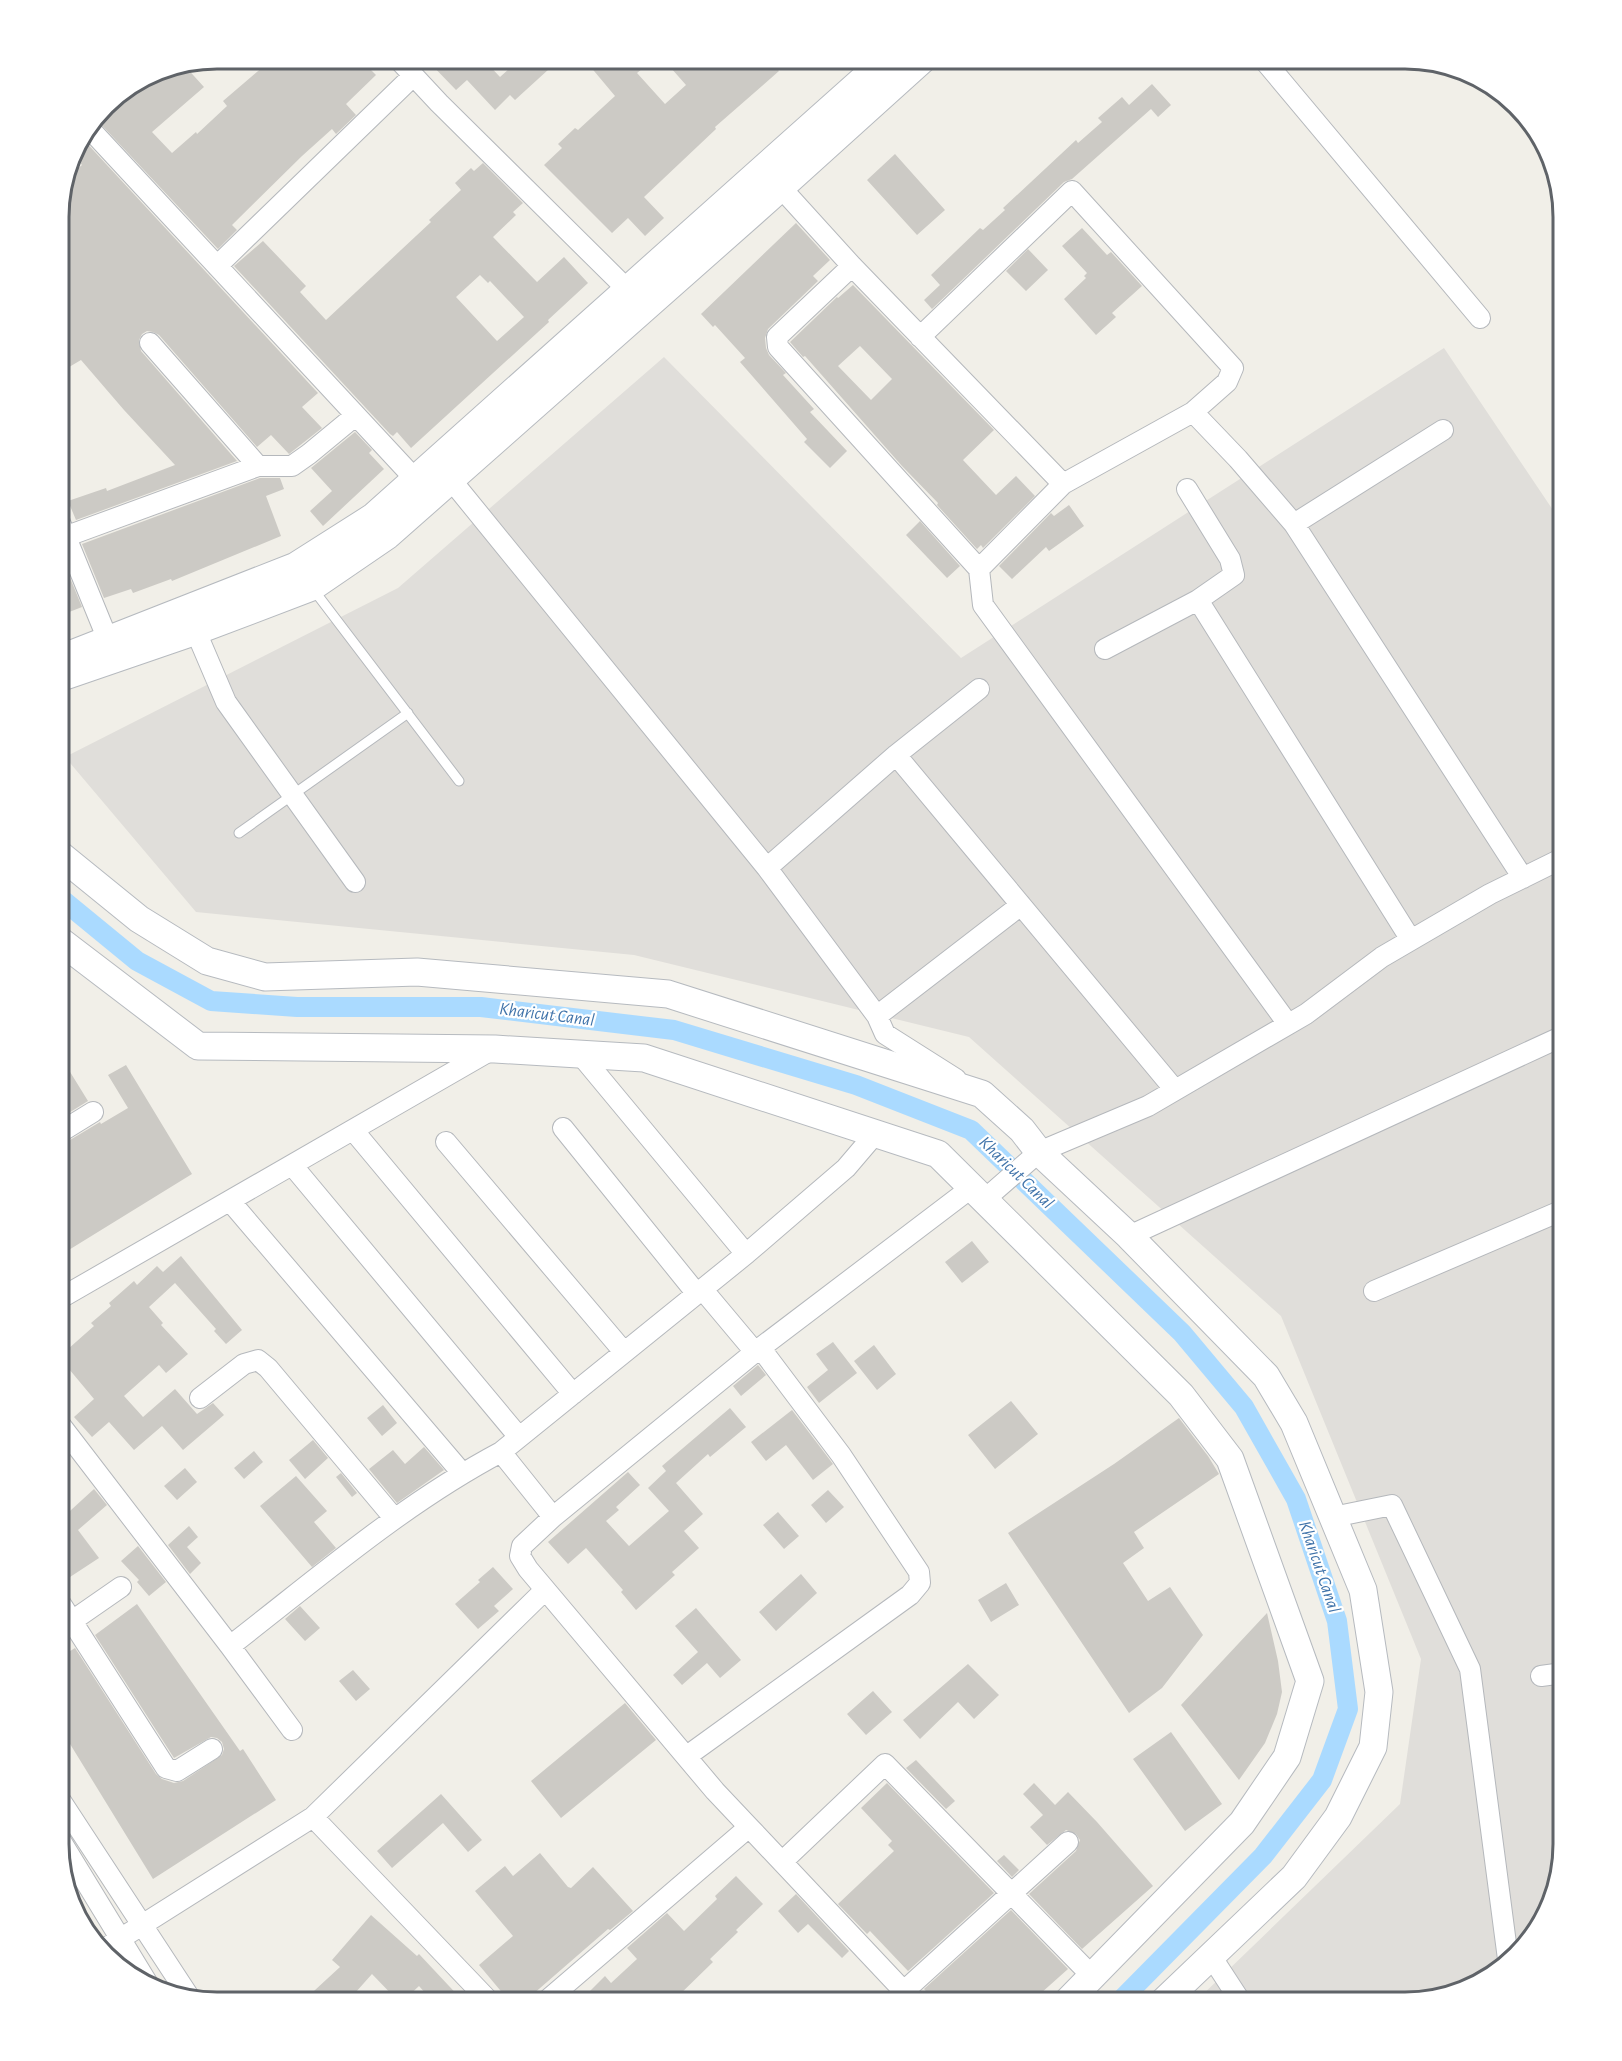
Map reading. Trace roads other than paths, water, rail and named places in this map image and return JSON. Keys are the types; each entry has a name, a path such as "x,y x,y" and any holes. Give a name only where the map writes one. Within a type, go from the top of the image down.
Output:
{"street":[{"path":"407,69 636,299"},
{"path":"772,178 876,69"},
{"path":"69,655 108,640 312,587 388,535 444,470 772,178 906,69"},
{"path":"1271,69 1480,318"},
{"path":"217,266 413,76"},
{"path":"95,134 416,479"},
{"path":"772,178 920,338 1063,484"},
{"path":"920,338 1072,191 1233,368 1227,382 1193,412 1063,484 979,569"},
{"path":"852,266 777,337 778,347 979,569 983,605 1288,1024"},
{"path":"150,343 258,466"},
{"path":"1193,412 1238,459 1294,524 1523,878"},
{"path":"69,529 258,466 292,466 356,416"},
{"path":"1294,524 1443,430"},
{"path":"69,674 191,620 296,566 373,517 416,479 444,470"},
{"path":"444,470 767,868 877,1016 885,1034 982,1094 1022,1130 1038,1154 1129,1236 1266,1376 1294,1423 1363,1590 1380,1692 1373,1748 1338,1817 1294,1877 1173,1992"},
{"path":"1105,649 1198,600 1234,575 1230,559 1187,489"},
{"path":"69,550 108,640"},
{"path":"1198,600 1411,940"},
{"path":"191,620 226,702 355,882"},
{"path":"767,868 896,754 979,689"},
{"path":"896,754 1175,1090"},
{"path":"69,862 139,919 207,961 265,977 417,972 668,994 982,1094"},
{"path":"904,1992 715,1791 545,1590 520,1556 522,1546 553,1517 755,1352 1038,1154 1148,1106 1306,1014 1382,957 1490,894 1553,863"},
{"path":"877,1016 1021,905"},
{"path":"69,948 198,1046 495,1049 644,1058 938,1154 1181,1395 1230,1459 1310,1681 1287,1757 1242,1823 1076,1992"},
{"path":"1129,1236 1553,1041"},
{"path":"69,1293 495,1049"},
{"path":"580,1054 746,1254"},
{"path":"69,1127 93,1112"},
{"path":"563,1128 700,1292 755,1352 765,1354 841,1455 919,1572 920,1583 910,1595 687,1756"},
{"path":"353,1130 573,1394"},
{"path":"230,1646 394,1518 462,1473 501,1452 746,1254 846,1168 875,1134"},
{"path":"446,1142 624,1353"},
{"path":"292,1165 519,1437"},
{"path":"230,1201 462,1473"},
{"path":"1374,1291 1553,1214"},
{"path":"200,1398 244,1364 258,1360 268,1368 394,1518"},
{"path":"69,1436 292,1730"},
{"path":"501,1452 553,1517"},
{"path":"1333,1517 1392,1505 1470,1669 1507,1951"},
{"path":"69,1622 121,1587"},
{"path":"110,1945 313,1817 545,1590"},
{"path":"69,1631 166,1768 177,1771 212,1749"},
{"path":"1541,1676 1553,1674"},
{"path":"783,1862 885,1764 1092,1976"},
{"path":"69,1815 183,1988"},
{"path":"313,1817 480,1992"},
{"path":"557,1992 749,1827"},
{"path":"914,1992 1012,1893 1068,1842"},
{"path":"70,1859 140,1970"},
{"path":"1211,1956 1234,1992"}],"lane":[{"path":"312,587 459,781"},
{"path":"239,833 408,713"}],"waterway":[{"name":"Kharicut Canal","path":"69,905 137,961 211,1001 297,1007 481,1007 674,1030 856,1085 971,1130 1182,1333 1244,1407 1296,1499 1337,1621 1348,1709 1322,1780 1263,1856 1129,1992"}]}
